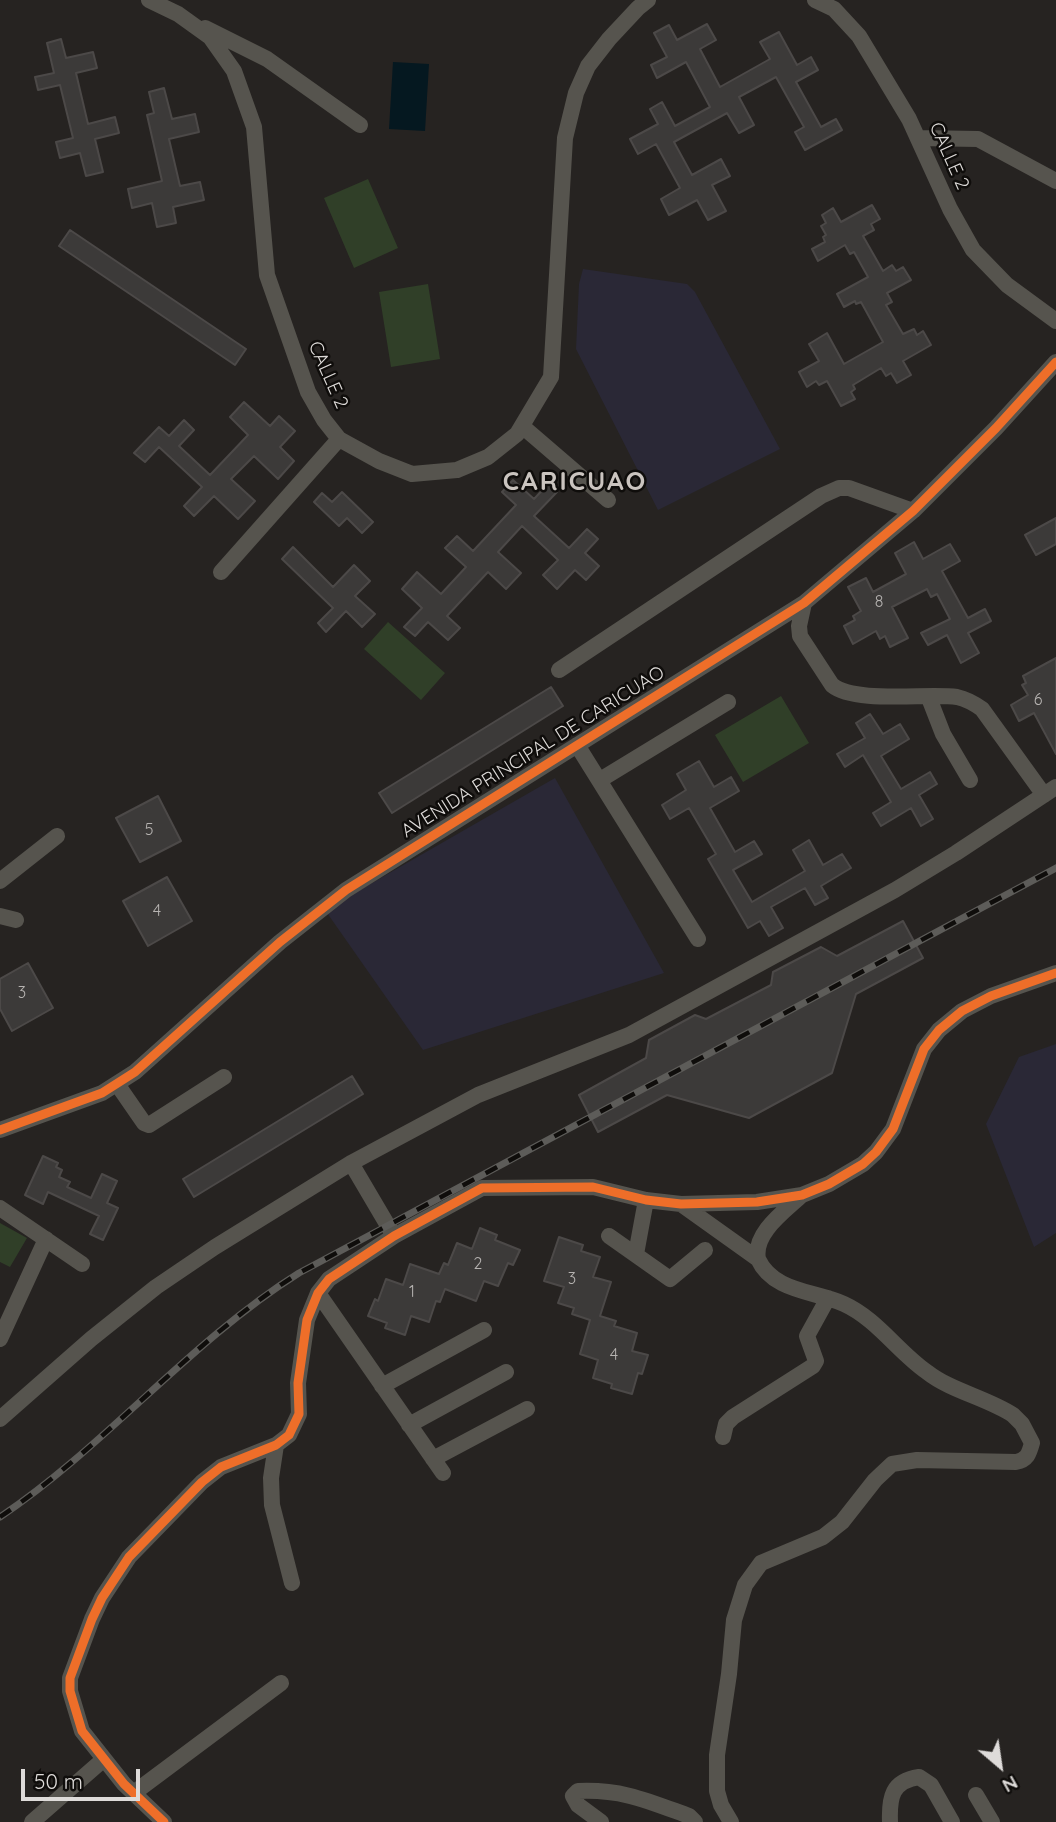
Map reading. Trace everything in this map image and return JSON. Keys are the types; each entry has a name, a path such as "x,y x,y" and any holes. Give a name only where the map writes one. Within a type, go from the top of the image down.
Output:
{"street":[{"name":"CALLE 2","path":"149,0 178,13 210,37 233,71 254,127 267,275 308,392 339,439 379,461 412,474 457,470 488,457 517,434 551,377 565,138 576,93 588,66 648,0"},
{"name":"CALLE 2","path":"815,0 834,9 859,36 918,138 950,209 973,250 1007,285 1056,321"},
{"path":"178,13 243,49 267,59 360,125"},
{"path":"918,138 978,139 1056,181"},
{"name":"AVENIDA PRINCIPAL DE CARICUAO","path":"0,1130 102,1093 117,1084 135,1072 218,1000 280,942 346,890 804,603 913,511 996,428 1056,362"},
{"path":"522,426 608,500"},
{"path":"221,572 339,439"},
{"path":"559,670 821,496 839,488 849,488 913,511"},
{"path":"0,1419 156,1287 276,1208 351,1163 478,1095 629,1035 895,890 1050,791 982,709 958,697 929,698 840,691 825,675 800,636 799,626 804,603"},
{"path":"929,698 943,734 970,780"},
{"path":"600,780 728,702"},
{"path":"577,745 698,939"},
{"path":"0,881 57,836"},
{"path":"164,1822 124,1784 82,1731 70,1691 70,1678 102,1598 129,1558 202,1482 221,1467 276,1445 289,1435 299,1414 298,1383 307,1320 318,1293 329,1279 394,1236 482,1188 593,1187 646,1200 681,1204 757,1202 802,1195 829,1185 849,1174 876,1152 893,1129 924,1049 939,1030 962,1011 991,996 1056,973"},
{"path":"117,1084 144,1123 149,1125 224,1077"},
{"path":"351,1163 394,1236"},
{"path":"731,1822 720,1804 717,1755 734,1620 745,1585 761,1563 823,1537 842,1522 875,1480 892,1464 917,1460 1016,1462 1029,1454 1032,1444 1028,1434 1013,1415 1002,1407 928,1374 862,1314 828,1298 794,1288 772,1278 764,1271 756,1250 762,1237 802,1195"},
{"path":"636,1254 646,1200"},
{"path":"681,1204 758,1259"},
{"path":"0,1208 82,1264"},
{"path":"608,1236 670,1279 705,1250"},
{"path":"0,1339 46,1239"},
{"path":"318,1293 443,1473"},
{"path":"723,1437 726,1424 733,1417 813,1366 816,1361 807,1336 828,1298"},
{"path":"382,1386 484,1330"},
{"path":"409,1425 506,1371"},
{"path":"433,1459 527,1409"},
{"path":"276,1445 271,1478 272,1505 292,1583"},
{"path":"135,1793 281,1683"},
{"path":"32,1822 104,1759"},
{"path":"890,1822 889,1805 896,1786 906,1779 919,1777 931,1785 952,1822"},
{"path":"601,1822 575,1801 573,1796 578,1791 614,1791 629,1794 689,1816 695,1822"},
{"path":"976,1795 992,1822"}],"shaded area":[{"path":"583,269 687,284 695,292 780,449 658,510 576,349 579,284"},
{"path":"555,778 664,973 423,1050 325,910"},
{"path":"1056,1044 1056,1233 1034,1247 986,1124 1019,1057"}],"green space":[{"path":"368,179 398,248 354,268 324,198"},
{"path":"428,284 440,359 391,367 379,292"},
{"path":"388,622 445,673 421,700 364,649"},
{"path":"781,696 809,743 743,782 715,735"},
{"path":"0,1223 27,1238 10,1267 0,1262"}],"water":[{"path":"393,62 429,64 425,131 389,129"}],"building":[{"path":"707,24 716,40 700,49 720,87 770,59 760,42 779,32 797,65 811,57 818,70 796,82 821,127 836,119 842,130 805,150 795,132 804,127 776,77 739,97 754,125 739,133 727,113 674,142 692,175 721,159 730,176 712,185 726,211 708,220 697,200 669,215 661,199 680,188 656,144 638,154 630,139 658,124 650,109 662,102 675,126 710,107 686,62 657,78 651,65 667,57 654,33 669,25 677,40"},
{"path":"61,39 66,58 93,52 97,68 76,73 88,124 115,117 119,133 95,139 103,172 86,176 80,153 60,158 56,142 73,138 60,85 38,90 35,77 54,73 47,43"},
{"path":"164,88 172,119 195,114 199,132 169,139 180,186 200,182 204,200 173,207 176,223 157,227 152,203 132,208 128,189 162,181 147,115 154,113 149,92"},
{"path":"872,205 880,219 871,224 874,230 863,236 883,271 892,265 896,271 903,267 911,280 887,293 892,302 886,305 903,334 914,329 917,335 923,331 931,345 903,361 911,375 897,383 891,373 886,376 881,368 853,385 855,389 851,392 855,399 841,406 827,381 819,385 816,381 807,387 799,372 819,361 809,344 827,333 844,364 883,342 861,302 856,304 855,301 844,307 837,294 868,277 854,252 850,254 845,245 818,261 812,249 825,242 823,237 826,235 821,226 826,223 822,215 833,208 841,222"},
{"path":"70,230 246,349 235,365 59,246"},
{"path":"244,402 270,426 279,416 295,431 280,447 294,461 278,479 254,456 231,479 255,501 238,519 214,496 194,516 184,506 202,487 159,447 145,462 134,453 159,427 169,436 184,420 194,430 179,446 210,475 248,435 230,417"},
{"path":"513,480 534,499 548,484 557,492 534,516 569,548 587,529 598,539 585,553 599,566 586,580 575,570 557,589 543,575 558,560 522,526 498,552 521,573 506,589 488,572 447,616 460,628 448,640 428,622 415,636 404,627 422,608 402,589 417,572 441,594 466,567 445,548 457,536 473,551 516,505 502,492"},
{"path":"342,492 373,522 362,533 347,518 339,526 314,502 322,493 332,502"},
{"path":"1056,518 1056,544 1036,555 1025,535"},
{"path":"914,542 923,559 950,544 960,561 942,571 968,618 985,609 991,621 968,633 979,653 961,663 947,635 928,645 921,633 950,619 937,594 931,597 927,589 892,607 908,638 890,647 885,636 880,639 876,631 853,644 844,626 855,620 853,616 861,611 848,587 866,578 873,592 906,574 895,553"},
{"path":"293,547 333,587 354,565 370,581 355,596 375,614 362,627 346,611 326,632 318,623 333,608 282,559"},
{"path":"1056,658 1056,754 1034,713 1019,721 1011,705 1028,695 1022,685 1026,683 1023,676"},
{"path":"551,687 563,706 392,813 379,793"},
{"path":"870,714 883,734 900,724 909,739 881,756 901,789 930,772 937,784 919,795 933,819 921,826 911,808 881,826 873,813 891,802 863,755 845,767 837,754 865,738 856,723"},
{"path":"699,761 714,787 731,777 739,791 710,808 735,852 754,841 762,854 733,870 752,902 805,871 793,850 809,840 823,865 842,854 851,868 821,886 828,898 815,905 805,888 771,907 783,928 769,936 760,921 748,928 708,859 716,854 689,808 670,819 662,805 686,790 677,774"},
{"path":"158,796 181,841 140,862 116,818"},
{"path":"167,877 192,921 148,946 123,901"},
{"path":"903,921 923,958 856,994 832,1073 749,1118 667,1095 598,1132 579,1095 646,1058 649,1040 695,1015 706,1019 771,985 773,972 821,947 837,956"},
{"path":"28,963 53,1008 12,1031 0,1009 0,979"},
{"path":"352,1076 363,1094 194,1197 183,1179"},
{"path":"43,1156 58,1163 56,1167 62,1170 59,1177 70,1182 67,1187 91,1198 102,1174 117,1181 107,1203 118,1208 103,1240 90,1234 99,1216 48,1192 43,1204 25,1195"},
{"path":"480,1228 497,1235 495,1240 520,1250 513,1265 508,1263 498,1286 484,1281 476,1301 445,1289 440,1302 436,1301 429,1322 411,1316 405,1335 385,1328 387,1323 368,1316 375,1299 378,1301 386,1279 403,1285 410,1264 439,1274 444,1263 448,1265 457,1243 472,1249"},
{"path":"559,1237 583,1245 581,1251 600,1257 593,1277 611,1282 600,1316 616,1321 614,1326 637,1333 632,1351 648,1355 642,1374 638,1373 632,1394 611,1388 612,1384 593,1378 598,1360 580,1354 590,1320 572,1314 574,1308 558,1303 564,1287 544,1281"}],"railway":[{"path":"0,1517 76,1458 221,1330 299,1273 1056,868"}],"cycle path":[{"path":"0,1130 102,1093 135,1072 280,942 346,890 804,603 913,511 996,428 1056,362"},
{"path":"164,1822 124,1784 82,1731 70,1691 70,1678 102,1598 129,1557 202,1482 221,1467 276,1445 289,1435 299,1414 298,1383 307,1320 318,1293 329,1279 394,1236 482,1188 593,1187 646,1200 681,1204 757,1202 802,1195 829,1184 863,1164 893,1129 924,1049 939,1030 962,1011 991,996 1056,973"}],"district":[{"name":"CARICUAO","path":"575,482"}]}
